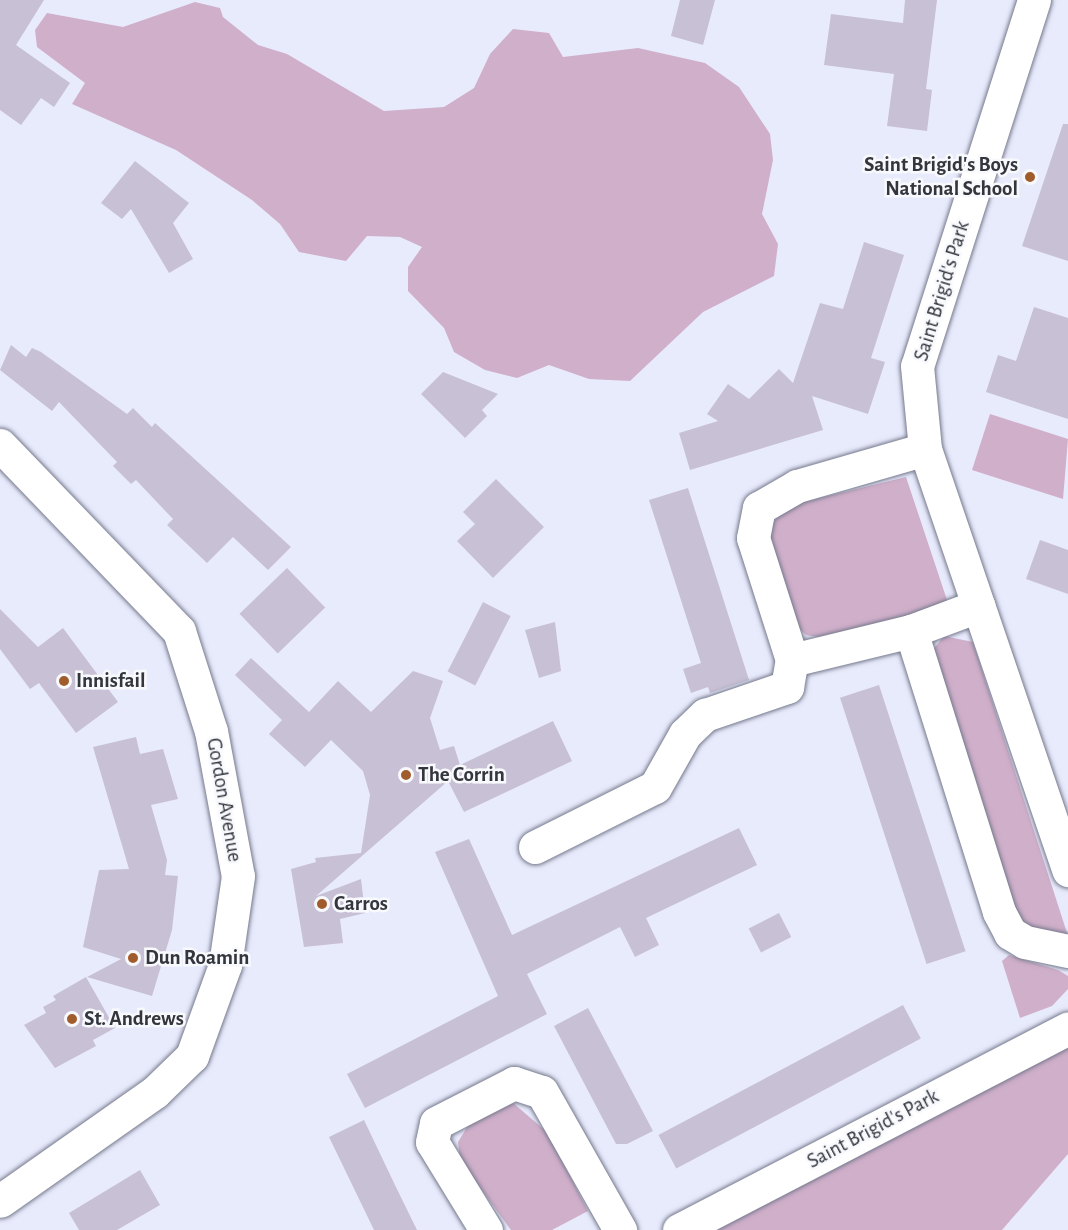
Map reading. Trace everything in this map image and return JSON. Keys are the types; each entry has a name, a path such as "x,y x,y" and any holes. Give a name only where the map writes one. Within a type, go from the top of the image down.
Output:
{"street":[{"name":"Saint Brigid's Park","path":"1034,0 917,366 925,449 1068,870"},
{"name":"Gordon Avenue","path":"0,445 179,632 196,672 212,731 238,876 225,966 192,1056 155,1092 0,1201"},
{"path":"535,848 632,803 655,787 685,734 705,715 784,689 792,668 753,538 759,508 797,486 925,449"},
{"path":"792,668 910,631 978,606"},
{"path":"910,631 999,912 1010,933 1025,942 1068,951"},
{"name":"Saint Brigid's Park","path":"679,1230 1068,1028"},
{"path":"486,1230 432,1142 436,1123 514,1083 542,1092 620,1230"}],"shaded area":[{"path":"195,2 220,8 223,17 258,45 287,54 384,111 444,107 474,88 490,54 513,29 549,33 563,57 638,48 705,63 739,87 770,134 773,160 762,214 778,244 774,276 703,312 630,381 589,379 549,365 517,378 485,370 454,352 444,328 408,291 408,267 422,247 400,237 367,236 346,261 299,252 280,224 252,200 176,150 72,104 85,83 37,47 35,30 47,13 123,27"},
{"path":"990,414 1068,439 1063,499 972,470"},
{"path":"906,477 948,603 830,639 806,635 786,616 766,556 769,529 781,512 799,503"},
{"path":"944,636 973,642 1068,936 1029,928 1009,906 927,657"},
{"path":"1009,955 1058,970 1068,976 1068,989 1052,1006 1020,1018 1002,961"},
{"path":"1068,1046 1068,1154 1002,1230 717,1230"},
{"path":"512,1102 548,1133 588,1211 552,1230 511,1230 460,1160 458,1142 469,1124"}],"building":[{"path":"0,0 44,0 16,45 70,83 54,107 41,98 21,125 0,110"},
{"path":"680,0 715,0 703,45 671,36"},
{"path":"905,0 937,0 926,89 932,90 927,131 887,126 894,74 824,65 831,14 903,23"},
{"path":"1063,124 1068,124 1068,261 1022,246"},
{"path":"135,161 189,203 173,223 193,259 169,273 131,209 122,219 101,203"},
{"path":"864,242 904,255 871,358 885,362 868,414 812,396 823,430 690,470 679,433 718,421 707,414 728,384 749,399 779,369 793,383 820,303 843,309"},
{"path":"1034,307 1068,318 1068,419 986,392 998,355 1016,361"},
{"path":"11,345 26,357 32,348 41,352 127,414 133,408 152,427 155,423 291,547 268,570 233,537 207,563 167,525 173,519 136,480 131,484 113,466 117,462 59,402 52,411 0,370"},
{"path":"443,372 498,394 482,410 487,416 465,438 421,394"},
{"path":"496,479 544,527 493,578 457,541 475,524 463,512"},
{"path":"688,488 749,680 710,693 708,687 691,693 683,669 701,663 649,500"},
{"path":"1040,540 1068,550 1068,594 1026,579"},
{"path":"287,568 325,608 278,653 240,614"},
{"path":"483,602 511,616 475,686 448,671"},
{"name":"Innisfail","path":"0,609 38,647 63,628 118,702 76,733 39,683 30,689 0,649"},
{"path":"555,622 561,671 539,678 525,630"},
{"path":"251,658 309,712 338,681 371,712 413,671 443,681 430,718 440,750 454,746 460,765 553,721 572,761 464,812 448,781 316,896 361,879 365,913 340,919 343,943 304,947 291,869 316,862 315,858 361,853 370,795 363,771 331,740 305,767 269,734 282,720 235,675"},
{"path":"879,685 966,951 927,964 840,698"},
{"path":"136,737 140,754 163,749 178,799 151,805 167,860 165,875 178,876 172,930 152,996 87,977 121,959 83,947 99,870 129,869 93,747"},
{"path":"739,828 757,865 646,918 659,945 635,957 620,927 527,974 547,1014 365,1108 347,1074 498,996 435,852 469,839 512,935"},
{"path":"779,913 791,937 761,952 749,928"},
{"name":"St. Andrews","path":"86,977 115,1028 93,1040 96,1046 55,1068 24,1025 46,1013 43,1007 56,1000 53,996"},
{"path":"903,1005 921,1039 676,1169 658,1135"},
{"path":"588,1008 653,1131 627,1144 616,1144 554,1026"},
{"path":"364,1120 417,1230 374,1230 329,1137"},
{"path":"140,1170 160,1205 117,1230 79,1230 69,1213"}],"place":[{"name":"Saint Brigid's Boys National School","path":"1030,177"},
{"name":"Innisfail","path":"64,681"},
{"name":"The Corrin","path":"406,775"},
{"name":"Carros","path":"322,904"},
{"name":"Dun Roamin","path":"133,958"},
{"name":"St. Andrews","path":"72,1019"}]}
